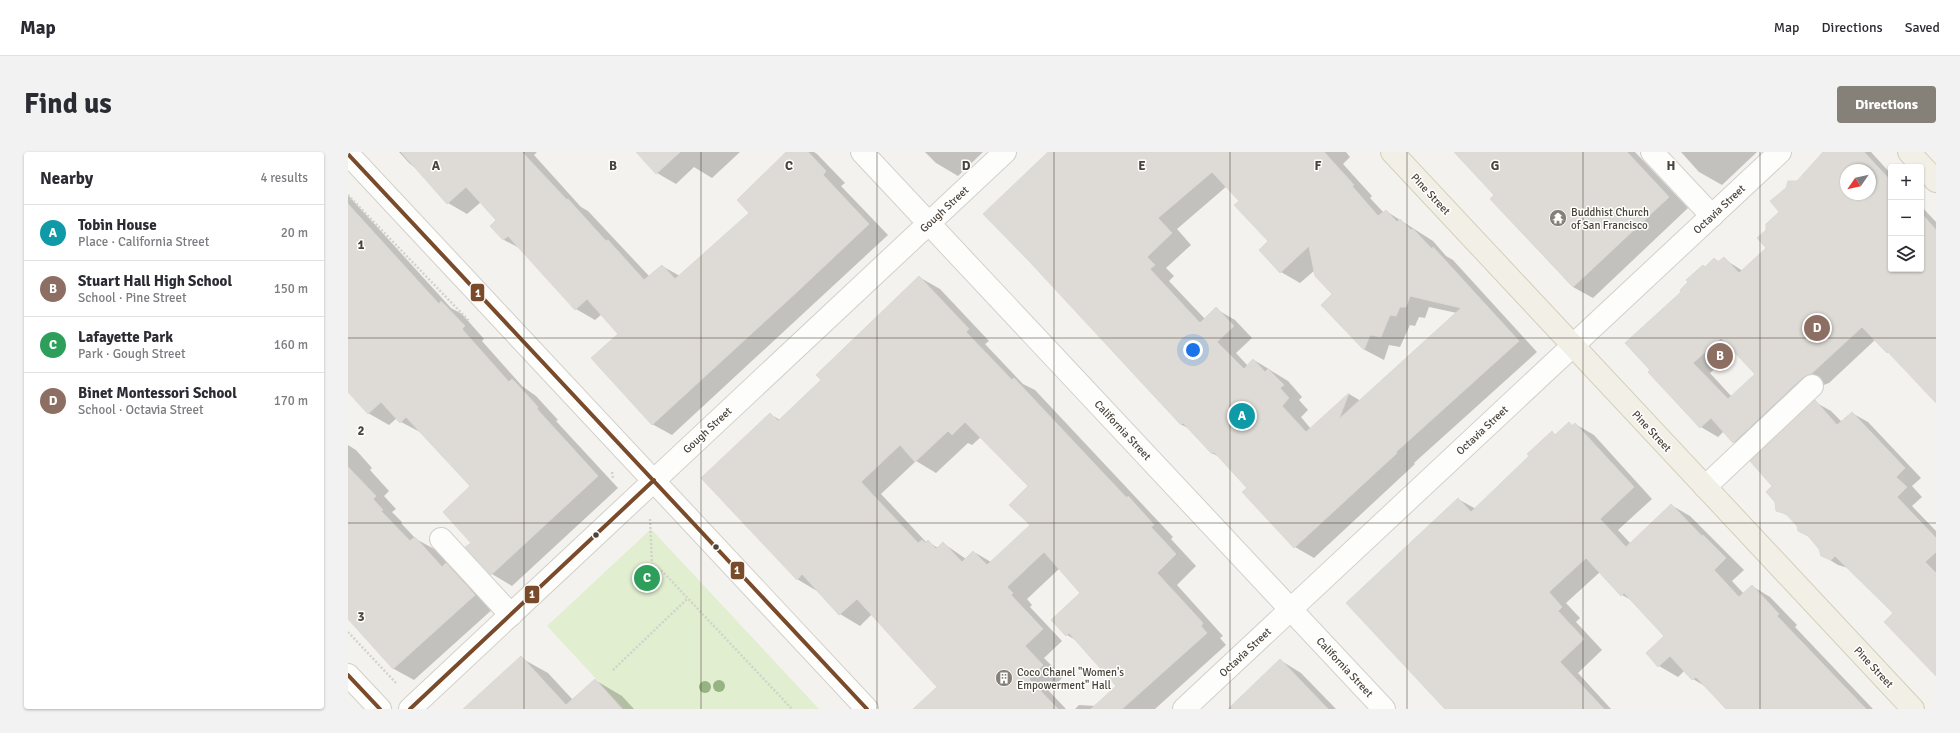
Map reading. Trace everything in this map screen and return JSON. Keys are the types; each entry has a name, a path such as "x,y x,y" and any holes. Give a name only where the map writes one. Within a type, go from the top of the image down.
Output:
{"main road":[{"name":"Pine Street","path":"1392,152 1913,709"},
{"path":"1909,152 1936,181"}],"street":[{"name":"California Street","path":"862,152 1384,709"},
{"name":"Gough Street","path":"410,709 1005,152"},
{"path":"1652,152 1712,216"},
{"name":"Octavia Street","path":"1184,709 1780,152"},
{"path":"348,154 867,709"},
{"path":"1705,487 1812,386"},
{"path":"441,539 511,615"},
{"path":"348,675 380,709"}],"path":[{"path":"650,519 650,561 688,598 792,709"},
{"path":"613,670 688,598"},
{"path":"348,632 396,683"}],"green space":[{"path":"651,529 819,709 624,709 547,626"}],"building":[{"path":"401,152 522,152 606,241 608,240 644,280 662,265 675,279 749,213 737,200 786,152 808,152 826,171 823,175 869,224 652,425 591,358 618,334 587,299 575,310 508,236 503,240 490,226 496,220 466,187 447,204"},
{"path":"636,152 680,152 656,174"},
{"path":"1048,152 1324,152 1354,185 1352,186 1378,216 1386,210 1397,222 1400,219 1411,230 1413,229 1432,249 1433,247 1519,341 1396,452 1397,453 1294,548 1242,492 1247,488 1214,452 1212,454 1183,423 1181,425 1028,260 983,214","holes":["1212,172 1239,201 1234,205 1268,241 1259,250 1280,273 1309,246 1315,276 1332,294 1321,305 1364,350 1370,335 1381,337 1390,315 1396,316 1400,307 1406,307 1410,296 1461,308 1339,419 1349,393 1306,432 1282,406 1289,398 1280,388 1284,385 1268,369 1265,372 1253,359 1244,369 1217,342 1234,326 1216,307 1200,323 1150,269 1155,265 1147,257 1172,233 1158,218"]},
{"name":"Buddhist Church of San Francisco","path":"1454,152 1627,152 1669,197 1573,287 1490,199 1494,195"},
{"path":"1823,152 1864,152 1875,164 1840,164 1840,200 1876,200 1876,165 1888,178 1888,272 1924,272 1924,216 1936,230 1936,403 1862,327 1811,374 1803,377 1733,443 1711,418 1700,428 1648,372 1650,370 1625,343 1681,292 1680,290 1688,282 1686,280 1703,265 1705,267 1714,258 1718,262 1724,257 1739,273 1766,248 1757,238 1766,230 1766,224 1779,212 1770,201 1786,188 1788,181 1797,181","holes":["1721,338 1755,374 1728,399 1693,363"]},
{"path":"348,204 439,304 441,301 465,326 462,329 509,382 512,379 516,383 538,407 537,409 598,476 491,575 465,547 471,543 443,512 470,486 406,417 400,423 381,402 368,414 348,392"},
{"path":"919,276 969,329 966,332 1012,380 1014,378 1154,525 1151,527 1176,554 1157,573 1203,623 1201,626 1207,633 1122,709 1091,709 1116,686 1069,633 1066,636 1051,620 1080,593 1044,552 1007,587 1013,593 1011,595 1043,629 1025,646 1043,665 1029,679 1058,709 913,709 937,687 857,599 839,615 802,574 797,580 701,478 770,413 778,421 821,380 816,375","holes":["965,422 1028,486 1009,505 1030,525 987,565 973,551 962,562 943,542 936,549 928,540 925,543 922,540 918,543 861,482 900,445 915,462 948,431 952,435"]},
{"path":"1815,400 1837,425 1852,412 1905,468 1896,477 1907,487 1897,497 1936,538 1936,552 1925,562 1936,573 1936,676 1884,622 1893,613 1835,556 1831,560 1821,556 1819,549 1808,536 1798,531 1797,526 1786,514 1776,511 1775,502 1766,492 1772,486 1750,461"},
{"path":"1569,422 1572,426 1575,423 1634,487 1600,519 1626,547 1671,504 1726,558 1714,570 1739,597 1752,585 1779,614 1777,616 1866,709 1726,709 1696,677 1692,680 1670,656 1658,667 1646,653 1664,636 1624,593 1621,596 1586,558 1549,592 1562,607 1558,611 1584,639 1560,662 1604,709 1445,709 1346,603 1458,498 1471,512 1529,456 1527,454 1552,431 1555,435"},
{"path":"348,467 376,496 373,499 383,510 381,511 410,541 415,537 442,567 446,563 475,595 393,669 348,619"},
{"path":"521,656 566,705 595,679 622,709 463,709"},
{"path":"1280,659 1328,709 1228,709"}],"transit line":[{"name":"1","path":"348,154 867,709"},
{"name":"1","path":"410,709 654,480"},
{"name":"1","path":"348,675 380,709"}],"place":[{"name":"Buddhist Church of San Francisco","path":"1558,218"},
{"name":"Binet Montessori School","path":"1817,328"},
{"name":"Stuart Hall High School","path":"1720,356"},
{"name":"Tobin House","path":"1242,416"},
{"name":"Lafayette Park","path":"647,578"},
{"name":"Coco Chanel \"Women's Empowerment\" Hall","path":"1004,678"}]}
